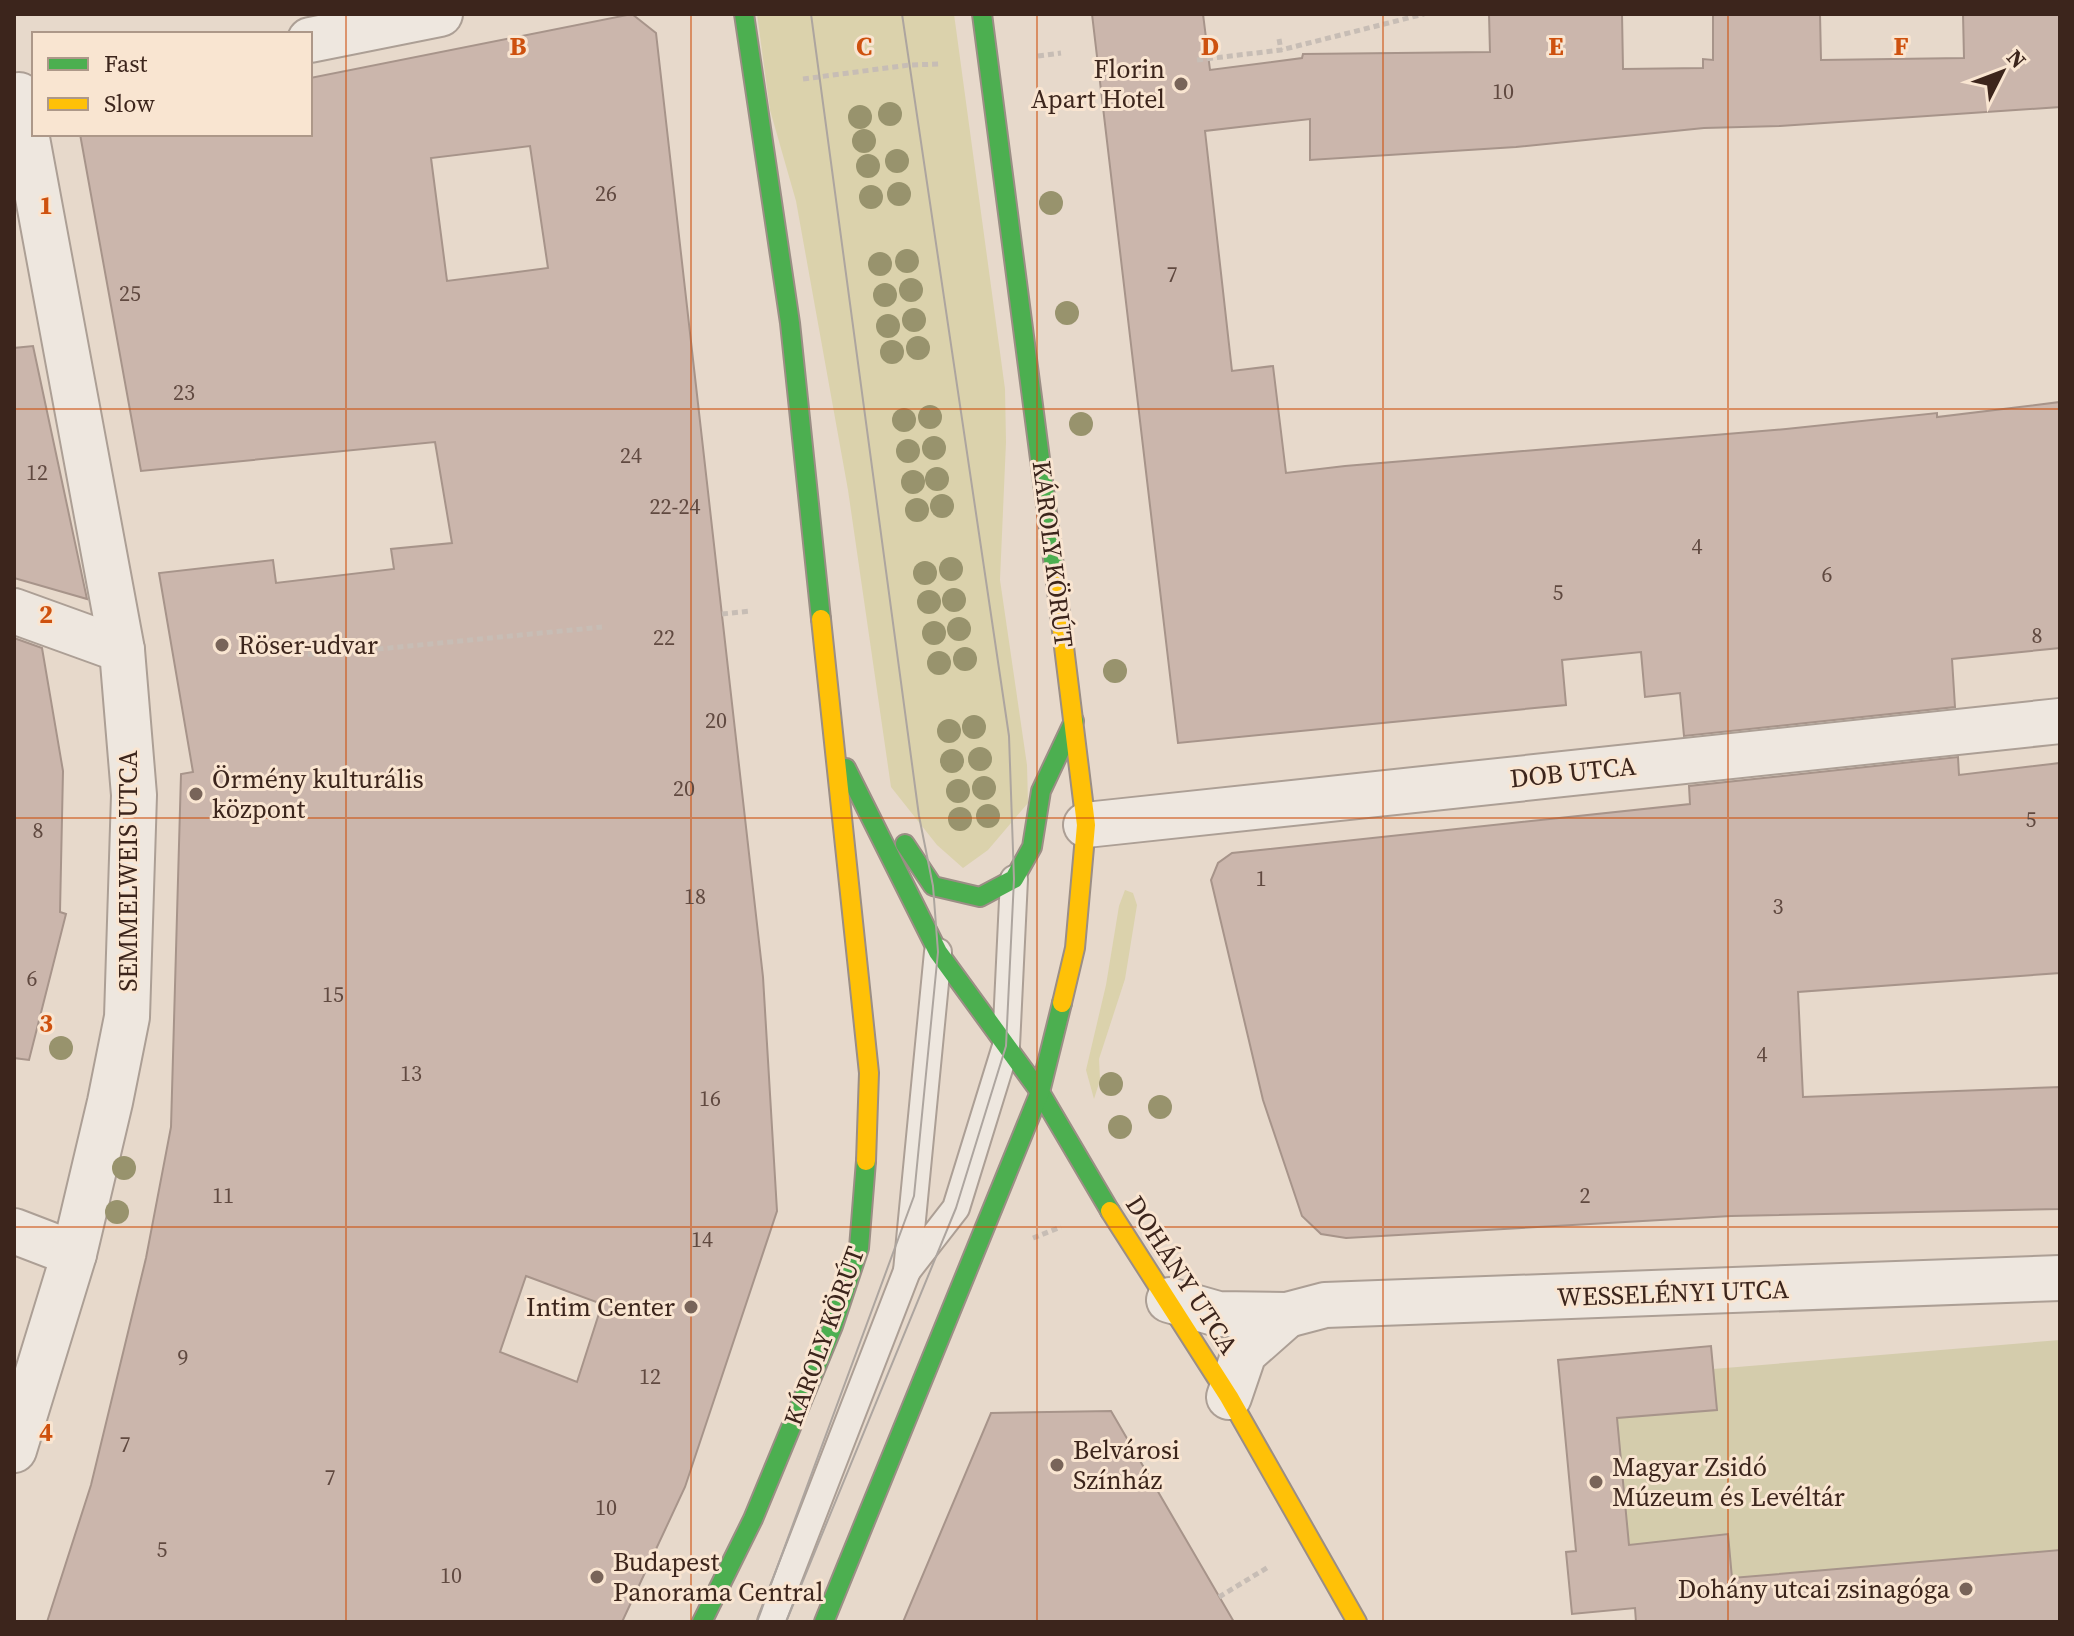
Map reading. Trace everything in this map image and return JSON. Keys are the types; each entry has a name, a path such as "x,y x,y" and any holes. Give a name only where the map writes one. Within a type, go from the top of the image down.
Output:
{"main road":[{"name":"KÁROLY KÖRÚT","path":"702,1622 753,1519 833,1326 859,1248 869,1073 790,323 744,14"},
{"name":"KÁROLY KÖRÚT","path":"824,1622 1040,1092 1075,948 1086,825 982,14"},
{"path":"834,745 933,886 980,897 1014,879 1032,847 1041,791 1074,721"},
{"name":"KÁROLY KÖRÚT","path":"834,745 938,952 1040,1092"},
{"name":"DOHÁNY UTCA","path":"1040,1092 1106,1205 1229,1397 1357,1622"},
{"name":"DOHÁNY UTCA","path":"1281,1487 1312,1512"}],"street":[{"path":"312,40 440,14"},
{"name":"SEMMELWEIS UTCA","path":"14,1450 74,1254 127,1017 134,795 122,650 22,94"},
{"path":"14,611 122,650"},
{"name":"DOB UTCA","path":"1086,825 2060,721"},
{"path":"14,1231 74,1254"},
{"name":"WESSELÉNYI UTCA","path":"1169,1300 1218,1314 1287,1315 1325,1305 2060,1278"},
{"name":"WESSELÉNYI UTCA","path":"1229,1397 1244,1353 1287,1315"}],"lane":[{"name":"KÁROLY KÖRÚT","path":"907,1271 956,1208 1006,1046 1014,879"},
{"name":"KÁROLY KÖRÚT","path":"771,1622 907,1271 938,952"}],"path":[{"path":"1197,60 1281,50 1424,14"},
{"path":"1279,39 1281,50"},
{"path":"755,85 909,65 988,62"},
{"path":"722,614 751,611"},
{"path":"278,651 318,655 602,627"},
{"path":"1033,1238 1071,1223"}],"shaded area":[{"path":"757,14 954,14 1005,389 1000,580 1027,765 1028,803 988,850 963,868 937,845 891,787 848,490 796,201 770,110"},
{"path":"1125,890 1133,893 1137,905 1125,979 1099,1059 1100,1080 1094,1099 1086,1070 1106,985 1119,906"},
{"path":"2060,1340 2060,1550 1732,1578 1728,1534 1629,1545 1617,1418 1716,1410 1713,1369"}],"building":[{"path":"632,14 656,33 763,977 777,1211 685,1487 622,1622 47,1622 91,1485 146,1258 171,1127 181,774 193,772 159,573 273,560 276,583 394,569 391,549 452,543 435,442 141,471 80,136 312,136 312,78","holes":["530,146 548,268 447,281 431,158","526,1276 602,1304 577,1382 500,1352"]},
{"path":"1092,14 1203,14 1210,70 1302,58 1303,54 1490,52 1489,14 1622,14 1623,69 1703,68 1703,59 1713,60 1713,14 1820,14 1821,60 1964,58 1963,14 2060,14 2060,107 1780,126 1704,128 1516,147 1310,160 1310,119 1205,131 1232,371 1273,366 1286,473 1937,413 1937,417 2060,402 2060,648 1952,659 1955,707 1684,736 1680,693 1645,697 1641,652 1562,660 1566,705 1178,743"},
{"path":"33,346 87,599 14,578 14,348"},
{"path":"14,638 42,648 63,771 60,912 66,914 29,1060 14,1058"},
{"path":"1958,757 1959,775 2060,763 2060,973 1798,992 1803,1097 2060,1087 2060,1209 1731,1216 1346,1238 1321,1234 1302,1216 1263,1100 1211,880 1218,863 1232,853 1690,804 1689,786"},
{"path":"1711,1346 1717,1410 1617,1418 1629,1545 1728,1534 1732,1578 2060,1550 2060,1622 1636,1622 1635,1608 1572,1614 1566,1552 1576,1551 1558,1360"},
{"path":"1111,1411 1234,1622 903,1622 991,1413"}],"tram line":[{"path":"757,1622 914,1196 938,952 933,886 919,816 811,14"},
{"path":"786,1622 956,1208 1006,1046 1014,879 1009,736 902,14"}],"traffic: fast":[{"path":"744,14 790,323 821,619"},
{"path":"982,14 1055,574"},
{"path":"905,844 933,886 980,897 1014,879 1032,847 1041,791 1074,721"},
{"path":"846,768 938,952 1040,1092 1110,1211"},
{"path":"824,1622 1040,1092 1062,1003"},
{"path":"702,1622 753,1519 833,1326 859,1248 866,1161"}],"traffic: slow":[{"path":"1055,574 1086,825 1075,948 1062,1003"},
{"path":"821,619 869,1073 866,1161"},
{"path":"1110,1211 1229,1397 1357,1622"}],"place":[{"name":"Florin Apart Hotel","path":"1181,84"},
{"name":"Röser-udvar","path":"222,645"},
{"name":"Örmény kulturális központ","path":"196,794"},
{"name":"Intim Center","path":"691,1307"},
{"name":"Belvárosi Színház","path":"1057,1465"},
{"name":"Magyar Zsidó Múzeum és Levéltár","path":"1596,1482"},
{"name":"Budapest Panorama Central","path":"597,1577"},
{"name":"Dohány utcai zsinagóga","path":"1966,1589"}]}
